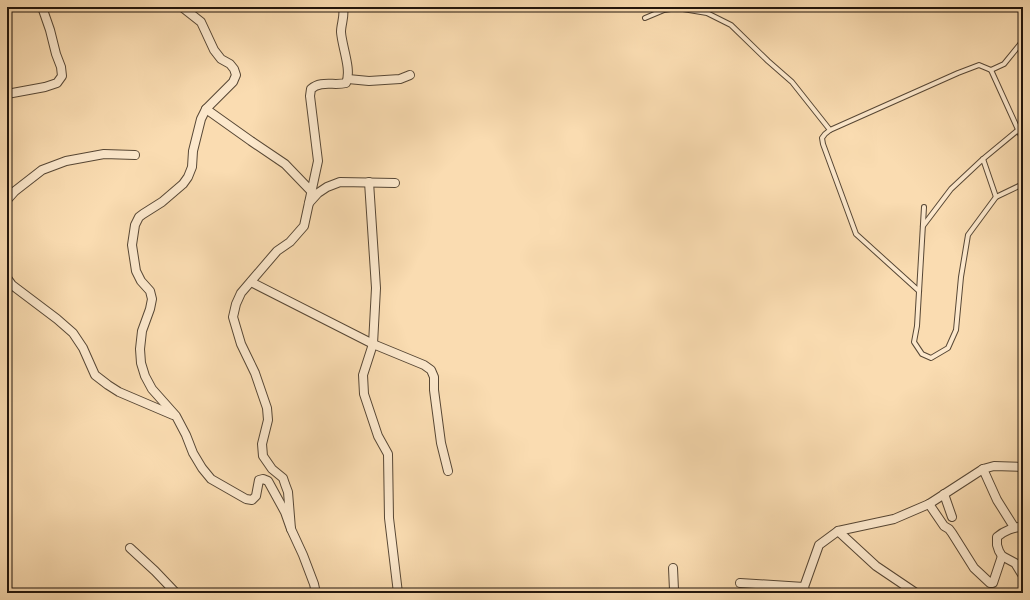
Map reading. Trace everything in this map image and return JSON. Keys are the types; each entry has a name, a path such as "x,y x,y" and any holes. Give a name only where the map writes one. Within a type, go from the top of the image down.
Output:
{"street":[{"path":"7,94 45,87 57,83 62,76 61,67 42,7"},
{"path":"182,7 201,22 214,50 221,58 230,64 236,75 233,82 206,109 201,119 193,151 192,167 188,177 183,184 162,202 143,214 135,225 132,245 136,271 141,281 150,291 152,299 142,331 140,349 144,376 152,389 176,416 193,453 211,479 246,499 252,500 256,496 259,480 263,479 268,481 285,512 303,554 316,593"},
{"path":"291,529 288,492 283,478 272,469 263,456 262,444 268,420 267,408 255,373 241,344 233,317 236,304 241,294 277,251 290,242 304,226 318,161 310,96 311,89 315,85 346,83 348,79 341,31 344,10 343,7"},
{"path":"348,79 369,81 400,79 410,75"},
{"path":"206,109 285,164 311,191"},
{"path":"7,200 15,191 42,170 66,161 104,154 135,155"},
{"path":"308,203 318,193 327,187 340,182 395,183"},
{"path":"368,182 376,288 373,344 363,375 364,394 378,436 388,454 389,518 398,593"},
{"path":"7,278 12,285 73,333 83,348 95,375 119,392 176,416"},
{"path":"251,282 373,344 424,365 431,370 434,376 434,390 441,442 448,471"},
{"path":"740,583 805,590 819,546 838,531 894,519 929,504 984,469 994,466 1023,467"},
{"path":"984,469 997,500 1014,528"},
{"path":"944,494 952,517"},
{"path":"929,504 944,526 952,533 974,568 990,584 993,583 1002,556"},
{"path":"1023,526 1003,532 997,537 997,545 1002,556 1015,563 1023,576"},
{"path":"838,531 876,566 916,593"},
{"path":"130,548 176,593"},
{"path":"673,568 673,593"}],"lane":[{"path":"645,18 664,10 677,8 707,13 731,25 792,82 830,130"},
{"path":"991,70 1004,64 1023,42"},
{"path":"919,291 856,234 822,138 830,130 979,65 991,70 1023,138"},
{"path":"923,227 951,189 983,159 1018,130"},
{"path":"983,159 996,197"},
{"path":"924,207 917,326 914,342 922,354 931,358 948,348 956,330 961,277 968,235 996,197 1023,184"}]}
